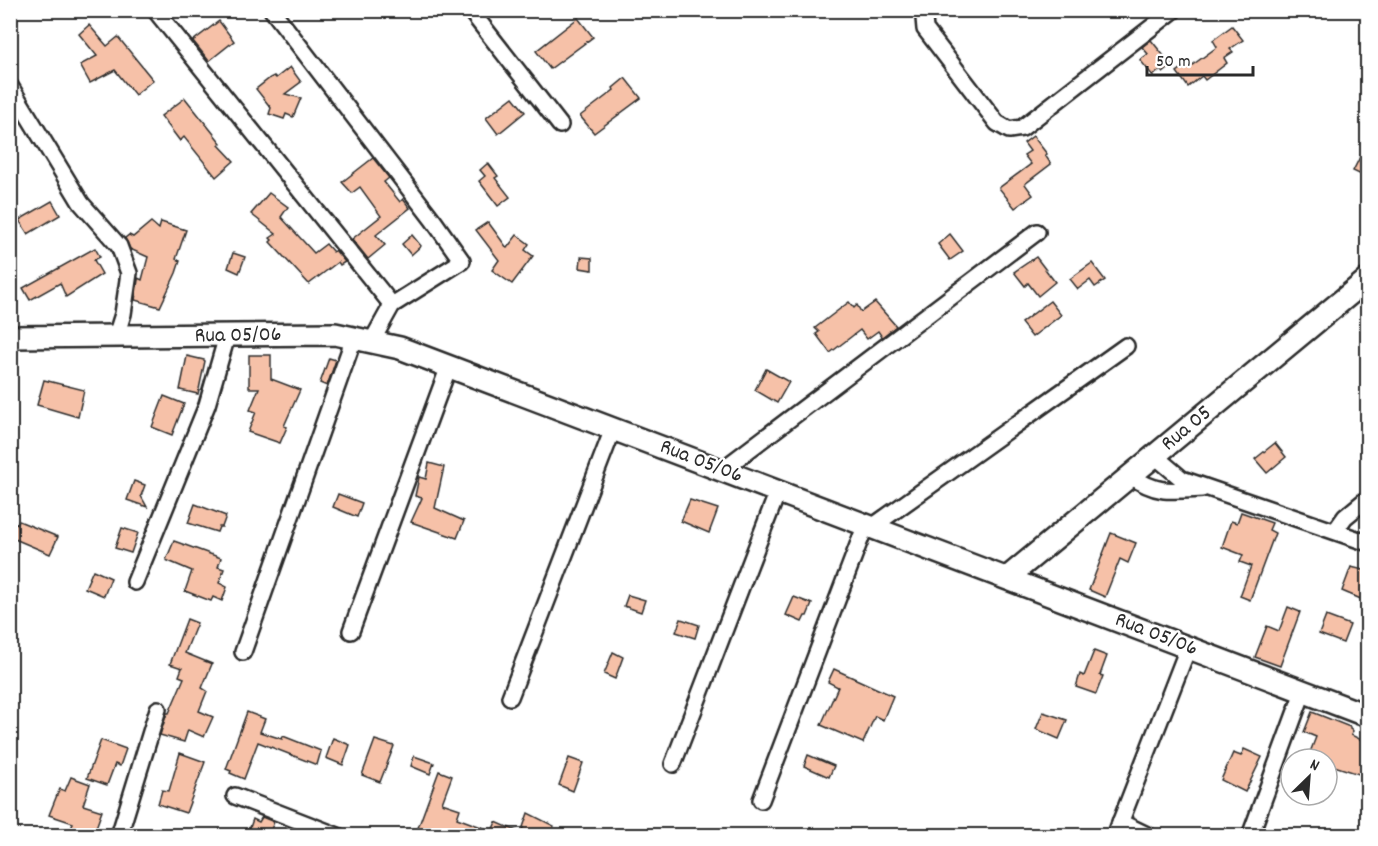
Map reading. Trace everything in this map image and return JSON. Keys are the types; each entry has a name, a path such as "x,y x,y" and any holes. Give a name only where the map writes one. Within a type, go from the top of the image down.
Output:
{"street":[{"path":"155,10 392,305"},
{"path":"243,652 363,340 392,305 462,261 272,10"},
{"path":"470,10 560,125"},
{"path":"930,10 924,18 925,29 997,123 1009,130 1022,128 1174,10"},
{"path":"10,86 81,202 119,246 129,273 123,314 116,336"},
{"path":"722,470 1037,232"},
{"name":"Rua 05","path":"1007,578 1368,279"},
{"name":"Rua 05/06","path":"10,338 335,334 400,348 1368,716"},
{"path":"135,582 207,405 227,336"},
{"path":"761,800 869,526 1126,346"},
{"path":"351,631 449,366"},
{"path":"510,697 613,429"},
{"path":"1155,456 1182,479 1368,543"},
{"path":"1131,476 1144,485 1167,492 1210,488"},
{"path":"673,764 778,491"},
{"path":"1335,531 1345,517 1368,498"},
{"path":"1149,836 1118,829 1188,648"},
{"path":"1250,836 1303,692"},
{"path":"119,836 158,709"},
{"path":"235,796 338,836"}],"building":[{"path":"578,18 593,37 550,69 536,51"},
{"path":"219,21 234,41 209,61 193,41"},
{"path":"89,25 107,46 118,37 153,80 135,95 115,70 90,83 80,65 97,56 79,34"},
{"path":"1232,26 1243,40 1230,49 1233,52 1224,58 1227,63 1205,80 1202,76 1188,87 1177,72 1189,63 1191,66 1217,47 1213,40"},
{"path":"1151,40 1172,66 1163,73 1160,70 1153,76 1140,60 1148,54 1142,47"},
{"path":"290,67 301,82 285,94 301,98 293,117 286,114 284,119 269,114 271,108 256,89"},
{"path":"625,78 641,98 594,133 580,116 614,90 613,88"},
{"path":"513,97 525,112 498,134 486,118"},
{"path":"185,98 221,143 219,145 234,161 216,177 184,137 180,141 161,116"},
{"path":"1033,136 1047,154 1045,155 1051,164 1025,184 1033,195 1015,208 999,188 1031,164 1024,155 1030,151 1024,143"},
{"path":"1368,141 1368,178 1353,171"},
{"path":"373,158 389,178 384,182 400,202 403,199 410,208 376,235 385,245 368,259 352,239 381,216 360,187 352,193 342,182"},
{"path":"488,163 498,176 495,178 510,197 498,206 479,181 485,176 480,170"},
{"path":"269,193 288,207 281,217 314,253 326,244 333,252 335,250 345,262 340,265 338,262 309,284 270,242 272,240 270,238 276,234 251,214"},
{"path":"52,201 60,215 28,234 19,220"},
{"path":"151,222 159,229 161,222 186,230 176,259 180,261 176,273 160,307 135,300 138,278 142,280 148,257 130,249 125,238 129,235 133,237"},
{"path":"488,222 507,248 517,235 529,244 525,250 533,256 512,284 492,270 499,260 476,230"},
{"path":"950,234 963,251 950,260 938,244"},
{"path":"412,235 421,246 411,255 402,244"},
{"path":"95,248 100,257 94,260 102,274 66,297 60,283 30,300 23,288"},
{"path":"233,253 245,257 239,273 228,268"},
{"path":"581,257 592,258 592,270 580,268"},
{"path":"1036,257 1055,282 1038,296 1028,283 1025,286 1014,272"},
{"path":"1092,263 1105,280 1095,287 1090,280 1078,289 1070,279"},
{"path":"1050,301 1061,315 1032,337 1021,323"},
{"path":"849,302 854,308 857,305 861,312 875,302 896,326 882,337 878,331 867,339 860,330 830,353 816,334 819,332 815,328"},
{"path":"249,355 271,355 271,379 300,390 284,426 287,427 280,443 248,432 256,412 250,410 259,388 249,388"},
{"path":"187,356 205,361 198,394 180,390"},
{"path":"329,358 336,360 327,386 320,383"},
{"path":"766,369 789,382 777,403 755,390"},
{"path":"44,380 84,390 78,417 37,405"},
{"path":"164,396 184,404 172,435 152,427"},
{"path":"1275,443 1286,457 1267,473 1255,459"},
{"path":"429,463 444,467 435,508 464,521 457,538 411,522 422,498 415,496 419,477 426,479"},
{"path":"134,481 145,485 141,496 147,507 127,500"},
{"path":"338,494 362,503 357,517 333,507"},
{"path":"690,500 718,509 709,533 681,521"},
{"path":"195,504 226,516 222,527 219,527 217,532 188,523"},
{"path":"1241,512 1272,523 1269,530 1275,533 1250,600 1240,596 1251,566 1240,562 1243,555 1222,547 1231,521 1237,523"},
{"path":"19,521 58,537 50,554 10,537 15,523"},
{"path":"122,528 138,533 131,553 115,548"},
{"path":"1111,533 1136,543 1128,563 1120,559 1105,597 1089,590"},
{"path":"174,541 221,558 218,567 224,569 219,583 227,587 222,601 213,597 211,601 185,591 192,571 166,560"},
{"path":"1351,567 1368,571 1368,602 1342,591"},
{"path":"93,570 111,578 104,596 85,588"},
{"path":"628,595 645,600 641,612 624,606"},
{"path":"794,597 812,604 802,622 786,615"},
{"path":"1288,607 1300,612 1280,666 1255,657 1267,626 1279,631"},
{"path":"1326,616 1350,625 1343,643 1319,634"},
{"path":"187,619 197,623 185,653 212,664 202,688 207,691 199,711 213,717 204,737 188,730 184,742 160,735 167,713 184,678 179,676 182,668 170,664"},
{"path":"681,619 699,625 695,638 676,632"},
{"path":"1094,651 1107,656 1096,694 1076,687 1080,674 1084,676"},
{"path":"613,652 623,657 615,679 604,674"},
{"path":"834,669 893,696 883,720 875,716 863,743 821,725 838,687 828,682"},
{"path":"247,712 265,719 260,732 282,739 283,736 321,751 317,765 258,742 244,779 230,773 231,771 226,769"},
{"path":"1043,712 1067,720 1059,739 1036,729"},
{"path":"1312,712 1350,727 1353,731 1351,735 1368,743 1368,777 1339,768 1339,747 1312,747 1316,737 1304,732"},
{"path":"333,738 350,745 343,765 326,758"},
{"path":"101,740 126,749 120,766 115,764 107,785 87,778"},
{"path":"375,740 394,746 380,782 362,775"},
{"path":"1244,749 1262,757 1245,792 1221,780 1233,753 1241,756"},
{"path":"180,753 205,762 186,813 158,804 162,790 169,791"},
{"path":"808,755 834,766 829,777 804,766"},
{"path":"414,756 434,763 430,774 411,766"},
{"path":"569,758 583,763 573,791 559,785"},
{"path":"439,771 452,776 442,803 460,809 457,818 492,831 496,822 521,833 528,813 554,826 550,836 415,836"},
{"path":"71,777 90,784 83,805 102,811 93,836 69,836 73,823 49,815 60,789 65,791"},
{"path":"262,817 274,822 270,832 264,830 262,836 247,836 253,819 259,822"}]}
